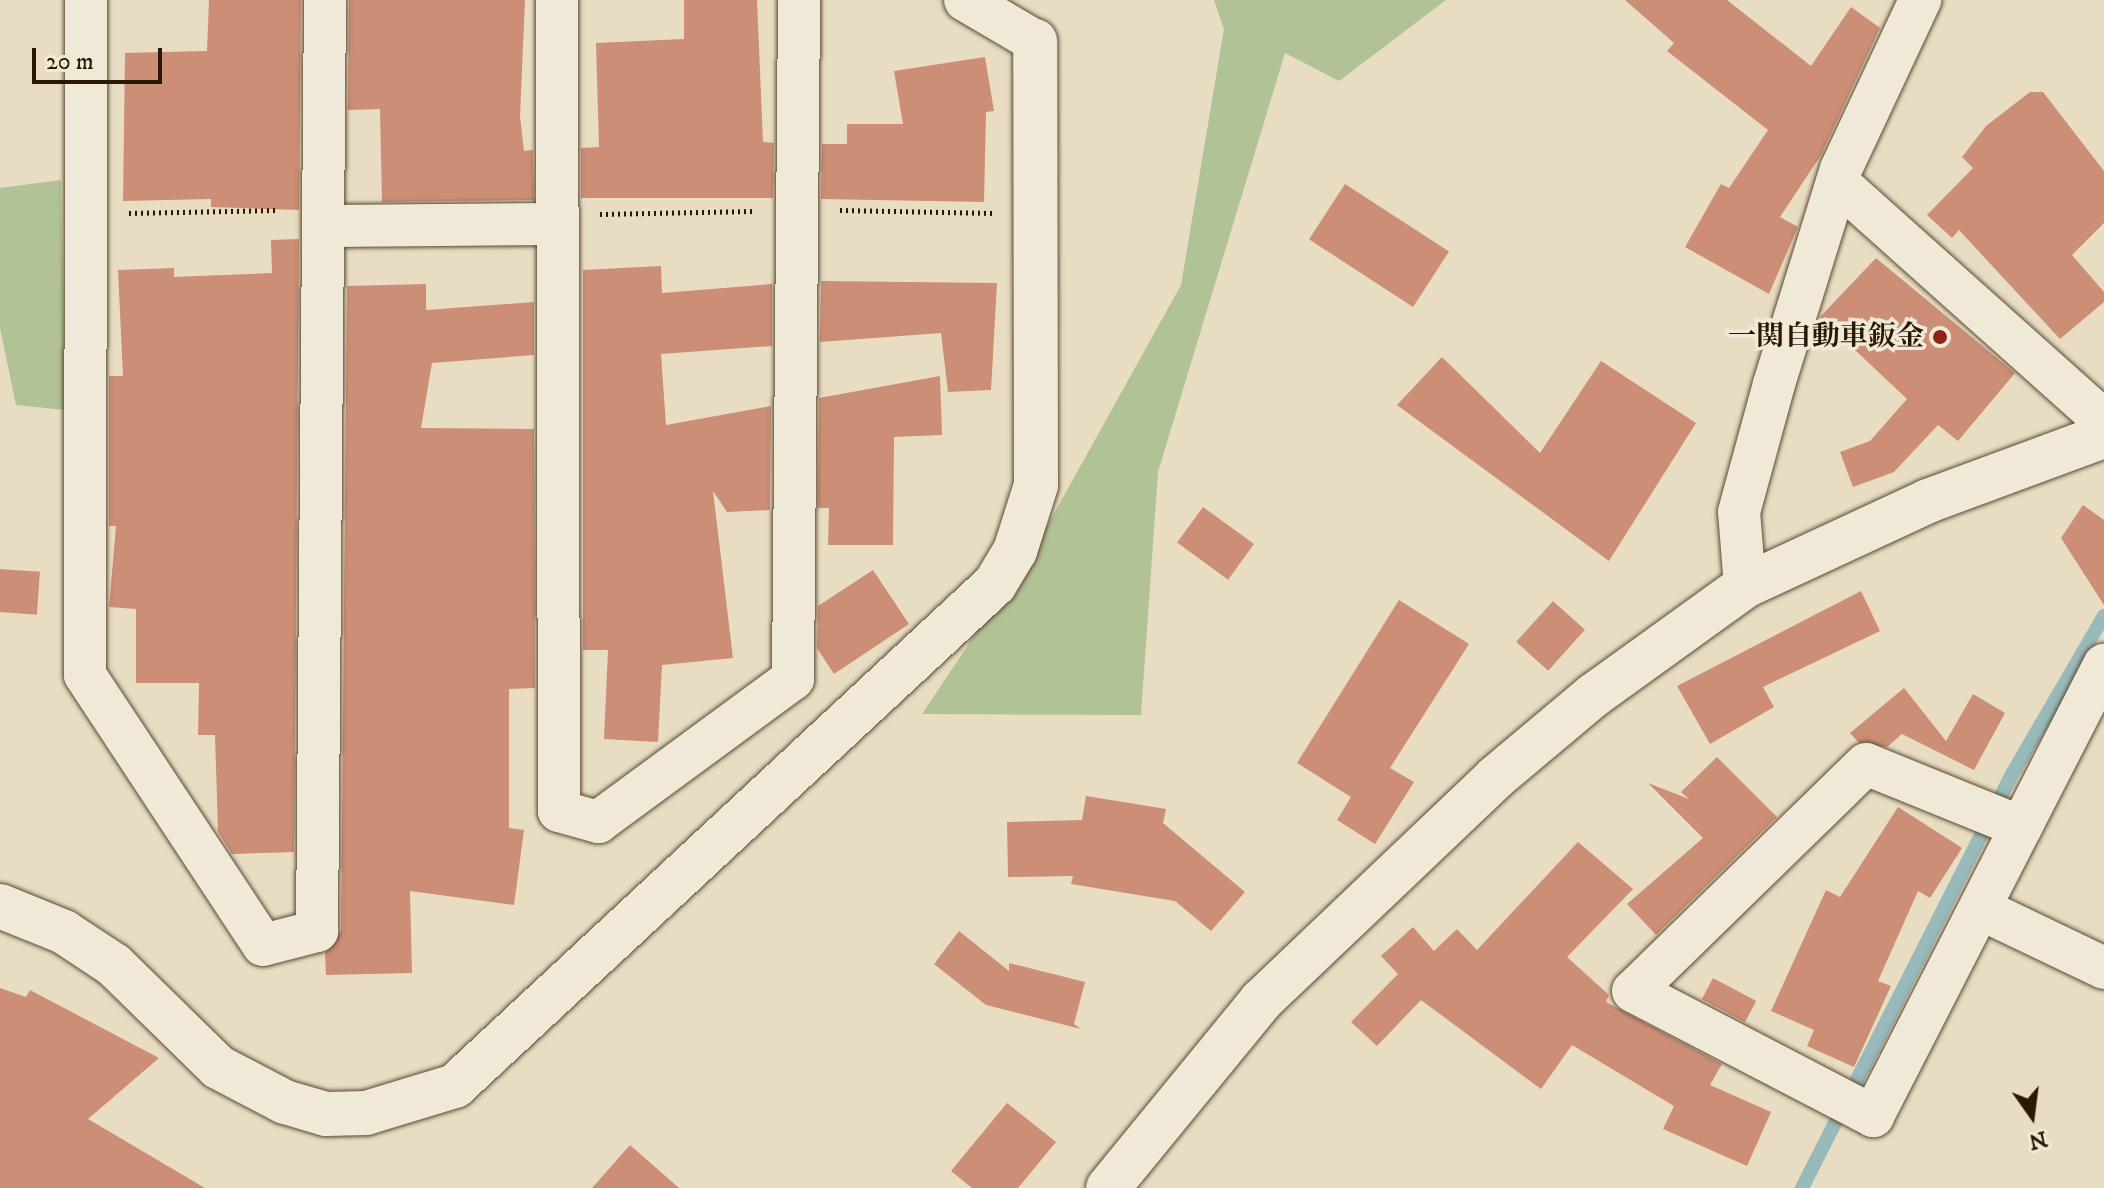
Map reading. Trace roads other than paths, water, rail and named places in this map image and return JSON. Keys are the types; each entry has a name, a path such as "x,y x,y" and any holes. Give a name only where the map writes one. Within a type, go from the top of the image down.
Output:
{"street":[{"path":"86,0 85,675 263,945 317,931 325,0"},
{"path":"557,0 553,224 559,811 598,822 793,679 799,0"},
{"path":"0,906 64,932 114,965 218,1067 285,1102 326,1114 366,1113 455,1086 995,584 1015,551 1036,485 1035,41 965,0"},
{"path":"1745,586 1739,512 1837,182 1920,0"},
{"path":"1837,182 2104,421"},
{"path":"325,217 553,224"},
{"path":"1108,1188 1261,1001 1495,778 1594,695 1745,586 1928,501 2104,436"},
{"path":"2021,827 1866,764 1633,991 1873,1116 1983,910 2021,827 2104,665"},
{"path":"1983,910 2104,968"}],"waterway":[{"path":"1802,1188 2012,774 2104,616"}],"place":[{"name":"一関自動車鈑金","path":"1940,337"}]}
